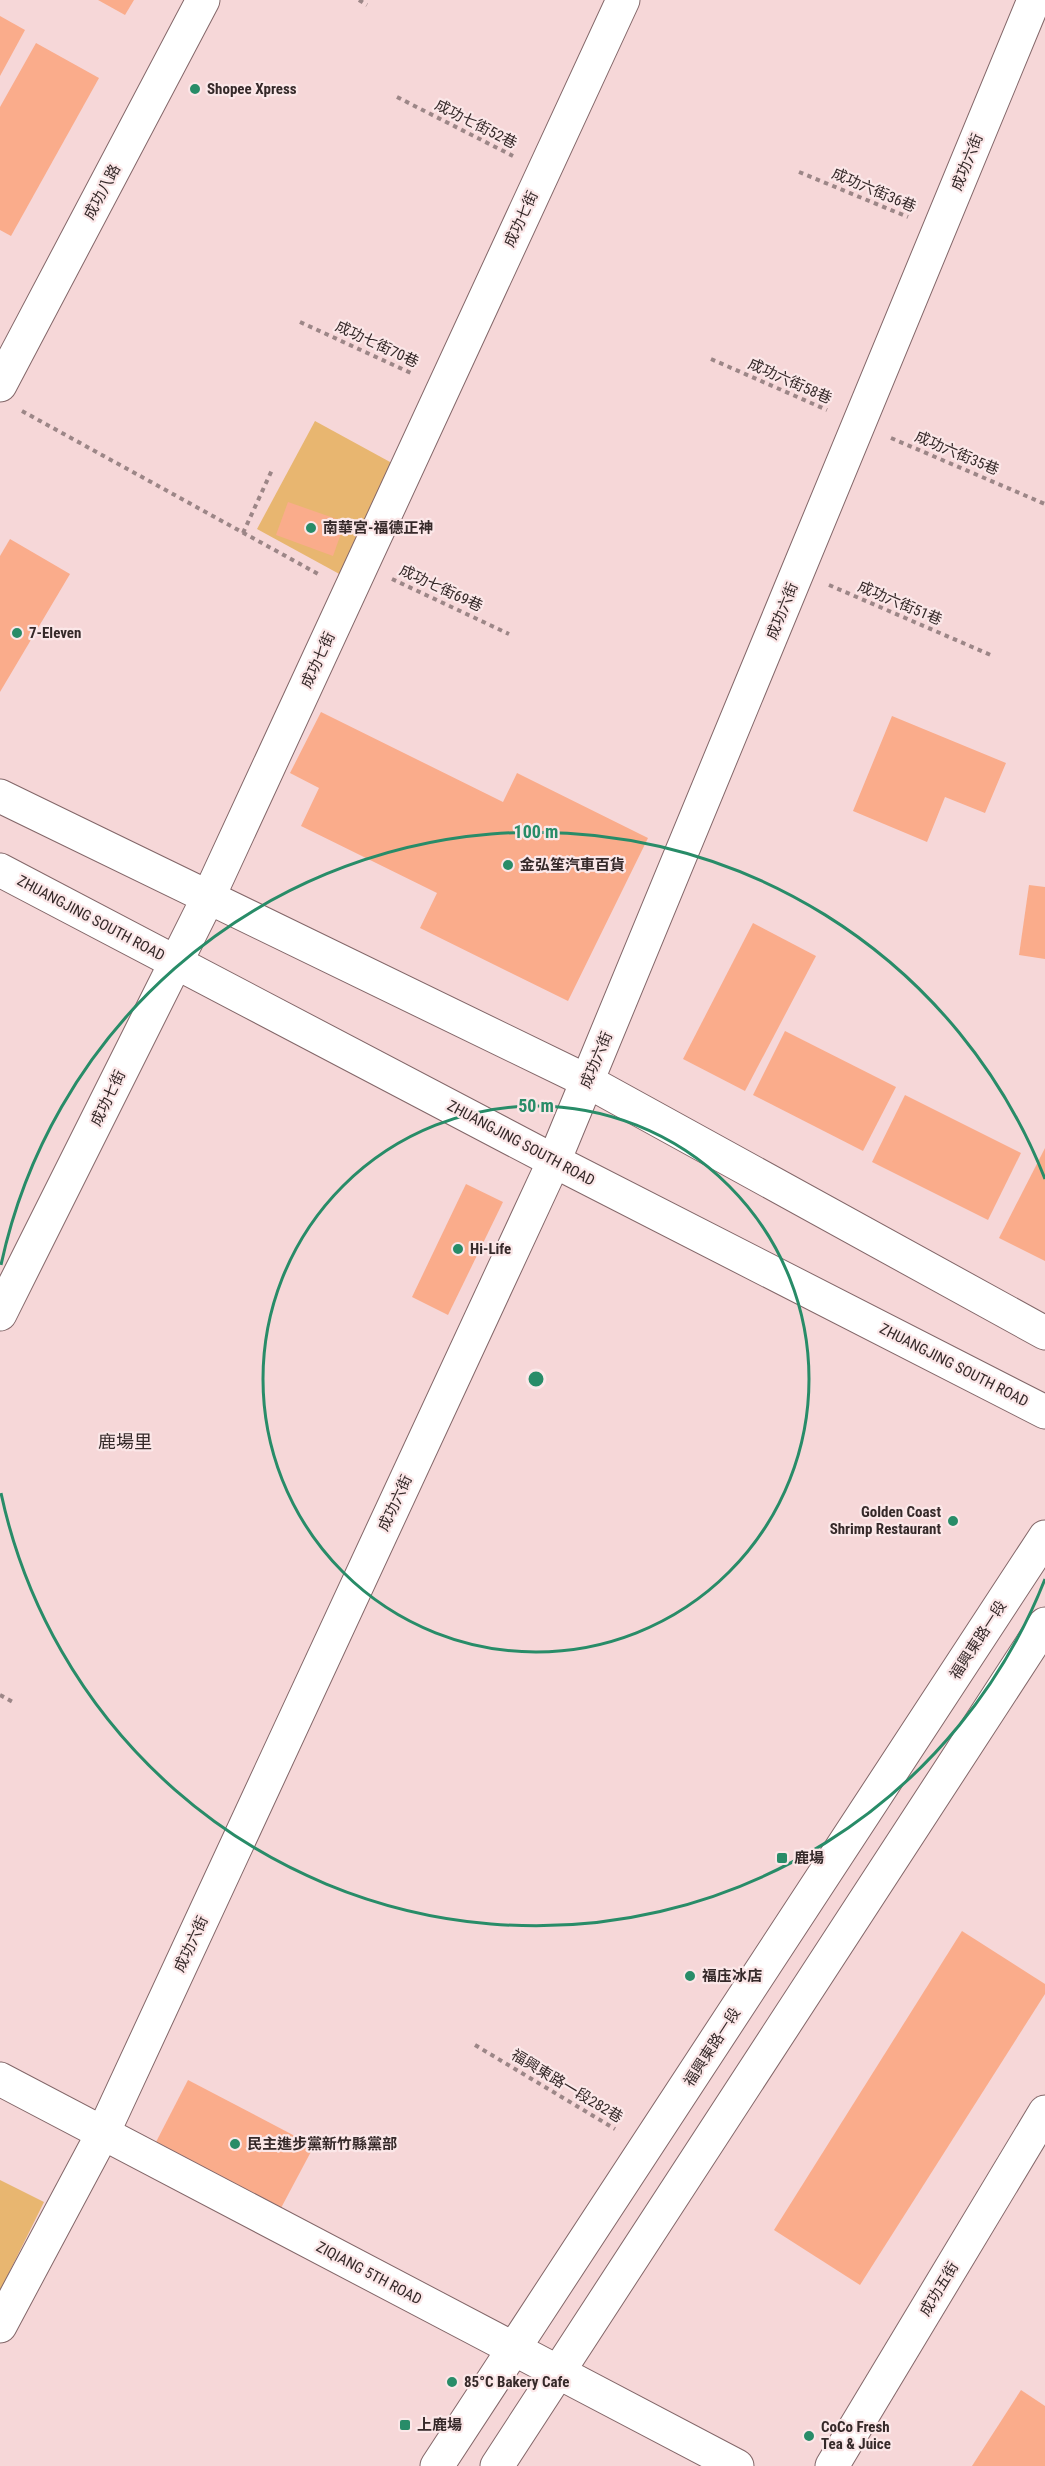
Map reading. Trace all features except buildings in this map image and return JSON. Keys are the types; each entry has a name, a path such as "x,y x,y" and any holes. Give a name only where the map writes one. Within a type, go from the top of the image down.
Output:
{"street":[{"name":"成功八路","path":"0,385 203,0"},
{"name":"成功七街","path":"0,1314 208,898 623,0"},
{"name":"成功六街","path":"0,2326 103,2133 554,1161 1034,0"},
{"path":"0,796 587,1081 1045,1333"},
{"name":"ZHUANGJING SOUTH ROAD","path":"0,870 554,1161 1045,1412"},
{"name":"福興東路一段","path":"437,2466 1045,1537"},
{"path":"497,2466 1045,1624"},
{"name":"ZIQIANG 5TH ROAD","path":"0,2079 737,2466"},
{"name":"成功五街","path":"832,2466 1045,2112"}],"path":[{"path":"359,0 368,5"},
{"name":"成功七街52巷","path":"397,97 543,171"},
{"name":"成功六街36巷","path":"800,172 939,230"},
{"name":"成功七街70巷","path":"300,322 443,389"},
{"name":"成功六街58巷","path":"711,359 859,424"},
{"name":"成功七街69巷","path":"20,410 243,533 356,578 509,634"},
{"name":"成功六街35巷","path":"859,424 1045,504"},
{"path":"243,533 272,470"},
{"name":"成功六街51巷","path":"798,572 993,656"},
{"path":"0,1695 13,1702"},
{"name":"福興東路一段282巷","path":"476,2045 646,2148"}],"shaded area":[{"path":"315,421 401,468 343,576 257,529"},
{"path":"0,2180 44,2202 0,2291"}],"place":[{"name":"Shopee Xpress","path":"195,89"},
{"name":"南華宮-福德正神","path":"311,528"},
{"name":"7-Eleven","path":"17,633"},
{"name":"金弘笙汽車百貨","path":"508,865"},
{"name":"Hi-Life","path":"458,1249"},
{"name":"Golden Coast Shrimp Restaurant","path":"953,1521"},
{"name":"鹿場","path":"782,1858"},
{"name":"福庒冰店","path":"690,1976"},
{"name":"民主進步黨新竹縣黨部","path":"235,2144"},
{"name":"85°C Bakery Cafe","path":"452,2382"},
{"name":"上鹿場","path":"405,2425"},
{"name":"CoCo Fresh Tea & Juice","path":"809,2436"}],"district":[{"name":"鹿場里","path":"125,1442"}]}
